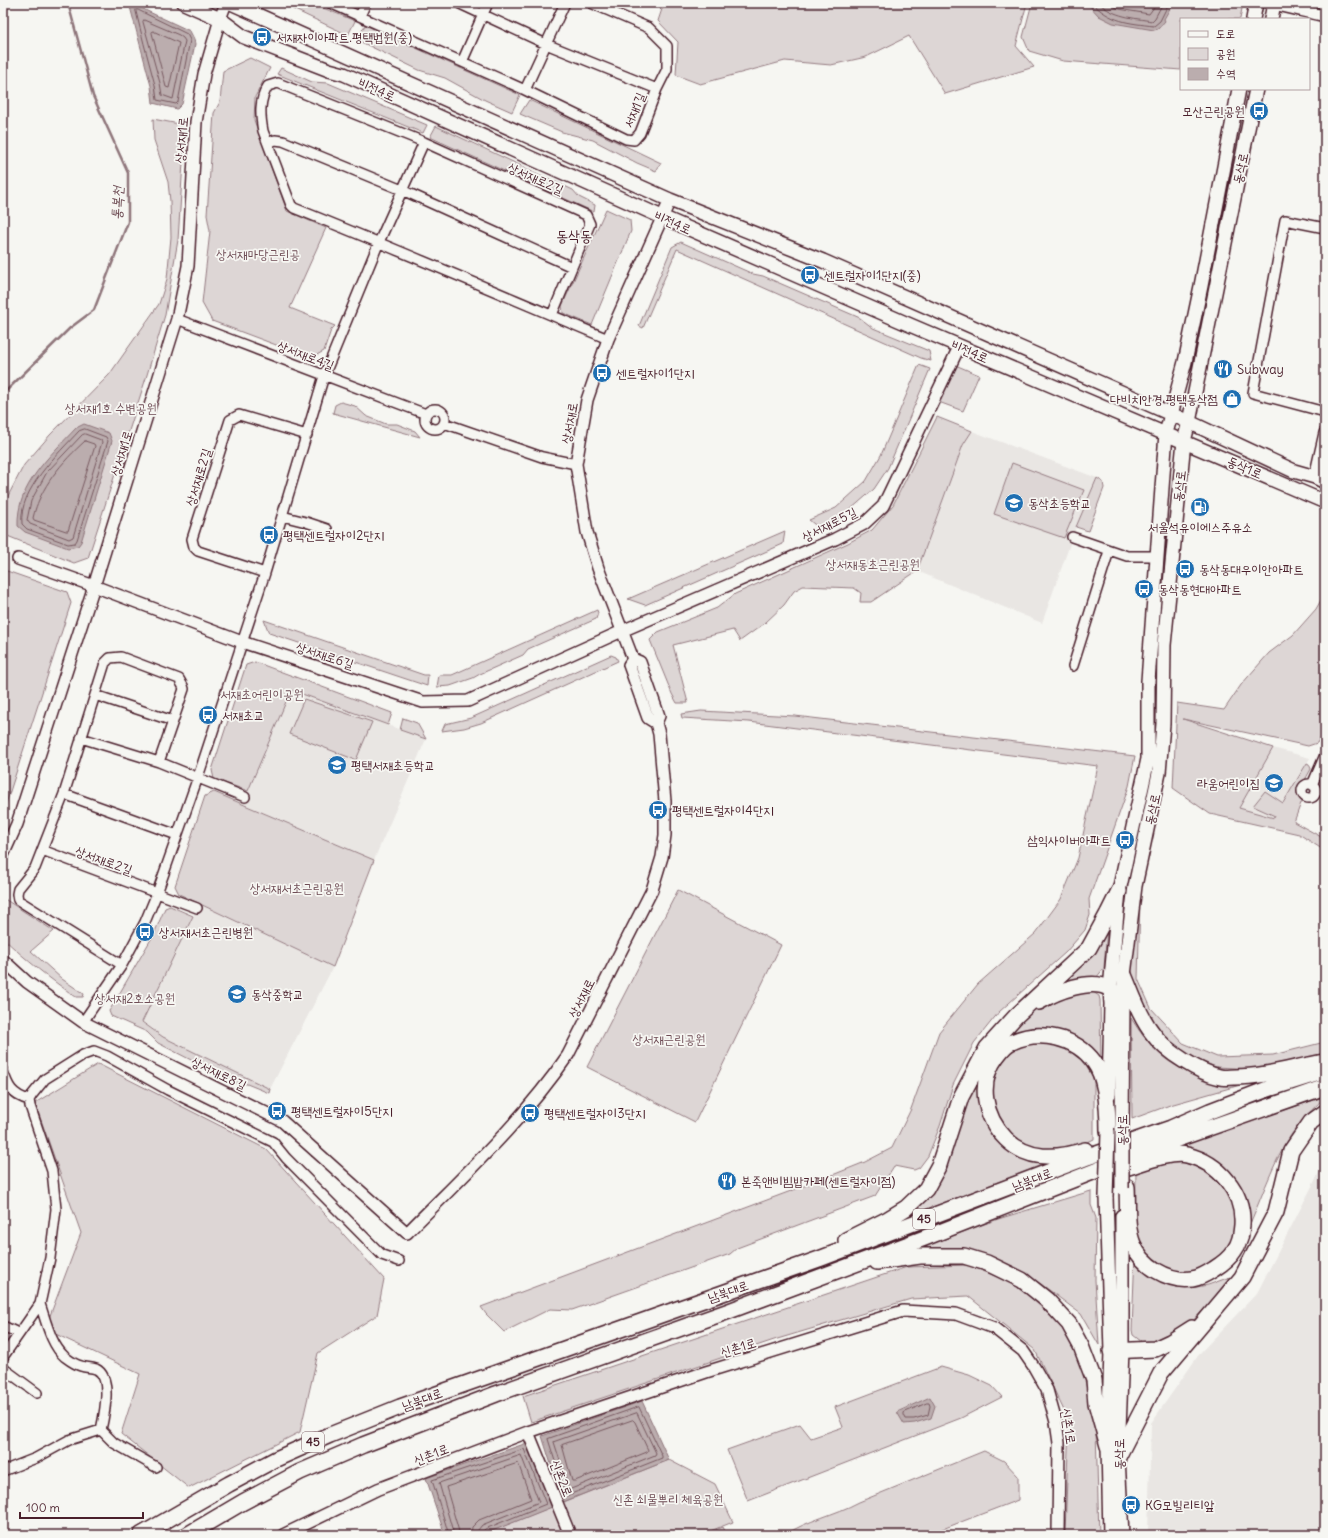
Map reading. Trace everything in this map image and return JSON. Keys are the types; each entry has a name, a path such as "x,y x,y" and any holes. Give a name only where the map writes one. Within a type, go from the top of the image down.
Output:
{"highway":[{"path":"819,1259 834,1246 888,1219 906,1208 926,1189 939,1165 961,1098 987,1048 1016,1016 1089,948 1119,891"},
{"path":"1124,975 1137,1007 1154,1036 1174,1054 1196,1068 1220,1077 1243,1077 1276,1073 1325,1062"},
{"path":"1016,1016 1046,998 1066,989 1093,984 1110,989 1123,1003"},
{"path":"1115,1130 1101,1077 1094,1062 1081,1049 1059,1038 1037,1036 1011,1042 1003,1048 992,1062 986,1079 984,1095 989,1115 1002,1134 1011,1143 1030,1155 1055,1157 1079,1152 1210,1111"},
{"name":"남북대로","path":"141,1535 229,1484 276,1459 330,1435 452,1388 522,1365 819,1259 1085,1158 1171,1128 1265,1090 1325,1071"},
{"name":"남북대로","path":"187,1535 243,1502 300,1472 363,1445 496,1394 721,1313 922,1238 1169,1142 1325,1087"},
{"path":"1113,1451 1161,1373 1242,1277 1276,1212 1291,1151 1311,1122 1325,1112"},
{"path":"1044,1190 1166,1156 1186,1155 1206,1162 1220,1173 1233,1188 1239,1201 1242,1220 1240,1239 1234,1251 1225,1262 1192,1279 1177,1278 1163,1274 1154,1269 1139,1254 1134,1245 1130,1234 1124,1188"},
{"path":"831,1272 886,1260 920,1256 964,1256 987,1263 1022,1280 1047,1300 1069,1324 1082,1346 1094,1380 1096,1403 1113,1451"},
{"path":"1117,1350 1155,1349 1170,1342 1211,1314"}],"main road":[{"name":"비전4로","path":"184,3 220,19 244,37 328,70 344,74 662,217 959,347 1166,433"},
{"name":"비전4로","path":"231,3 670,200 823,261 1171,414"},
{"path":"1253,18 1256,3"},
{"path":"1271,18 1272,3"},
{"name":"동삭로","path":"1110,1535 1124,1188 1115,1130 1110,989 1119,891 1148,759 1148,681 1166,433 1185,362 1239,90"},
{"name":"동삭로","path":"1117,1350 1106,1197 1115,1130 1124,975 1135,886 1159,773 1163,724 1164,645 1184,441 1256,90"},
{"name":"동삭1로","path":"1171,414 1294,471 1320,480"},
{"name":"동삭1로","path":"1166,433 1325,502"},
{"name":"동삭로","path":"1113,1451 1122,1535"}],"street":[{"name":"상서재1로","path":"3,855 17,824 94,586 177,319 188,266 196,127 204,74 226,3"},
{"name":"서재1길","path":"330,3 525,90 630,140 634,140 640,133 657,89 546,44 458,3"},
{"path":"360,16 366,3"},
{"path":"462,62 488,3"},
{"path":"525,90 564,3"},
{"path":"590,3 649,28 667,46 667,69 657,89"},
{"path":"1272,3 1325,16"},
{"name":"상서재로2길","path":"268,143 260,118 261,104 263,94 268,86 278,83 424,142 586,215 590,224 552,315"},
{"path":"572,267 402,190 283,141 275,140 268,143 291,205 294,208 379,242 608,339"},
{"path":"83,1022 122,965 145,922 158,893 265,573 324,376 379,242 424,142"},
{"name":"상서재로","path":"407,1233 526,1111 568,1055 652,890 662,857 665,835 665,801 659,734 656,724 659,716 640,662 633,659 598,568 588,532 576,464 587,400 608,339 670,200"},
{"path":"1325,228 1285,220 1253,394 1325,412"},
{"name":"상서재로4길","path":"177,319 426,414"},
{"name":"상서재로5길","path":"622,631 835,539 864,524 883,506 959,347"},
{"path":"431,410 440,411 444,416 444,423 440,428 430,428 425,421 426,414 431,410"},
{"name":"상서재로2길","path":"265,573 198,551 194,547 192,539 230,420 239,415 307,435"},
{"path":"444,423 542,457 576,464"},
{"path":"1320,480 1325,432"},
{"path":"282,516 327,529"},
{"path":"1072,537 1127,556 1157,556"},
{"path":"1073,666 1109,551"},
{"name":"상서재로6길","path":"18,559 242,642 423,702 468,701 622,631"},
{"path":"122,965 18,900 17,894 18,889 34,868 42,850 64,794 105,663 110,658 122,657 179,679 182,682 184,690 160,762"},
{"path":"95,695 173,721"},
{"path":"81,738 160,762 245,797"},
{"path":"1312,785 1325,755"},
{"path":"64,794 178,835"},
{"name":"상서재로2길","path":"42,850 197,908"},
{"name":"상서재로8길","path":"3,960 27,982 83,1022 282,1121 407,1233"},
{"path":"3,1357 18,1333 40,1304 50,1258 56,1209 52,1171 29,1100 45,1079 83,1055 94,1051 107,1056 168,1090 273,1142 286,1158 382,1255 399,1262"},
{"path":"3,1071 12,1092 29,1100"},
{"path":"40,1304 55,1344 64,1356 79,1366 96,1369 102,1374 106,1398 101,1430"},
{"name":"신촌1로","path":"283,1535 378,1489 528,1432 706,1372 903,1311 956,1314 994,1328 1023,1351 1047,1390 1056,1422 1059,1443 1058,1535"},
{"path":"3,1326 18,1333"},
{"path":"3,1368 38,1393"},
{"path":"101,1430 114,1443 156,1467"},
{"path":"3,1471 36,1458 69,1440 101,1430"},
{"name":"신촌2로","path":"528,1432 570,1535"}],"shaded area":[{"name":"동삭초등학교","path":"972,431 1097,478 1076,527 1042,623 917,571 963,445"},
{"name":"평택서재초등학교","path":"291,690 426,739 374,860 243,804"},
{"name":"라움어린이집","path":"1273,748 1310,758 1274,818 1239,808"},
{"name":"동삭중학교","path":"199,904 333,967 270,1089 163,1037 142,1021"},
{"path":"1325,1161 1325,1535 1148,1535 1151,1423 1200,1353 1257,1293"}],"green space":[{"path":"280,3 311,3 355,21 348,35"},
{"path":"664,3 1027,3 1016,46 1034,67 945,94 909,36 866,57 831,65 785,61 700,84 676,75 678,42 658,21"},
{"path":"1032,3 1243,3 1240,18 1180,18 1180,70 1063,61 1029,51 1023,37"},
{"path":"365,25 520,95 512,112 485,100 445,78 419,70 357,40"},
{"name":"상서재마당근린공","path":"250,58 270,68 255,97 254,120 287,211 326,228 290,308 335,326 331,330 324,351 311,358 212,321 202,303 210,231 207,215 214,113 220,102 223,71"},
{"path":"281,68 312,82 328,83 427,125 423,133 277,74"},
{"path":"529,100 661,163 656,171 637,163 593,140 562,132 520,114"},
{"name":"상서재1호 수변공원","path":"153,119 179,124 185,131 178,240 165,315 88,558 74,563 5,535 7,498 24,465 50,435 109,375 159,304 167,279 171,237 170,201 168,182 154,140"},
{"path":"436,126 573,190 579,197 595,205 594,212 430,137"},
{"path":"606,209 630,220 631,231 592,325 563,313 562,306"},
{"path":"681,242 753,274 763,276 860,318 873,328 929,351 931,361 921,358 677,249 643,328 639,326 672,247"},
{"path":"953,364 979,375 963,411 936,401"},
{"path":"919,365 930,369 888,468 874,489 842,517 819,528 809,520 836,508 866,481 881,455"},
{"path":"341,402 355,406 366,416 386,424 397,424 415,431 420,437 333,413 335,405"},
{"name":"상서재동초근린공원","path":"937,417 972,431 963,445 917,571 871,602 860,602 861,593 854,588 803,586 794,591 784,605 765,623 740,641 733,630 673,645 688,703 677,703 650,640 658,632 717,608 735,594 848,543 872,530 893,505"},
{"path":"1012,463 1084,490 1064,538 994,514"},
{"path":"1097,478 1103,482 1104,488 1088,531 1076,527"},
{"path":"785,531 783,544 645,605 628,599"},
{"path":"4,570 67,592 71,603 3,813 3,590"},
{"path":"1325,593 1325,630 1323,634 1325,640 1325,732 1317,743 1308,746 1183,719 1273,748 1239,808 1274,818 1275,816 1253,806 1265,791 1283,803 1307,763 1309,764 1311,769 1300,789 1303,796 1310,801 1301,803 1294,822 1325,839 1325,851 1299,834 1210,814 1173,788 1177,703 1224,710 1241,685 1269,653 1293,635 1316,609"},
{"path":"597,610 598,613 596,619 528,649 523,655 473,678 450,686 437,687 439,675 452,675"},
{"path":"264,620 424,675 428,675 427,686 269,633"},
{"path":"611,655 616,657 618,661 481,723 464,728 442,731 445,724 471,718"},
{"name":"서재초어린이공원","path":"255,662 392,713 388,725 291,690 248,791 214,779 212,770 246,665"},
{"path":"304,699 372,722 356,760 289,734"},
{"path":"701,711 795,716 1135,756 1129,786 1089,899 1090,915 1085,930 1066,952 999,1012 974,1043 953,1085 940,1126 928,1156 919,1168 914,1170 894,1166 875,1196 737,1248 730,1254 572,1310 550,1309 504,1332 481,1307 815,1182 865,1162 892,1148 911,1109 939,1032 978,984 1036,933 1061,899 1078,858 1098,766 749,722 682,718 681,714"},
{"path":"403,718 417,723 426,739 400,730"},
{"name":"상서재서초근린공원","path":"214,792 374,860 333,967 179,894 175,886 205,796"},
{"name":"상서재근린공원","path":"678,890 781,945 695,1122 587,1067"},
{"path":"3,898 54,931 31,951 62,979 84,994 83,997 76,997 57,983 29,962 3,938"},
{"path":"1140,899 1138,979 1151,1008 1183,1043 1217,1057 1273,1055 1325,1042 1325,1054 1251,1069 1216,1067 1179,1052 1151,1023 1131,973"},
{"name":"상서재2호소공원","path":"170,906 193,916 142,1022 163,1037 270,1089 269,1093 247,1084 236,1083 158,1043 147,1032 111,1016 109,1011 154,934 165,908"},
{"path":"1107,928 1104,968 1096,978 1055,988"},
{"path":"1082,990 1093,992 1099,996 1100,1000 1101,1070 1089,1052 1077,1042 1054,1032 1028,1031 1010,1038 997,1049 987,1064 978,1092 986,1119 1004,1144 1014,1153 1031,1160 1052,1161 896,1221 911,1210 932,1189 947,1164 955,1130 964,1103 987,1057 1008,1033 1040,1005 1062,994"},
{"path":"1131,1018 1151,1046 1176,1066 1198,1075 1251,1082 1170,1105 1132,1119"},
{"path":"1054,1041 1080,1056 1094,1079 1094,1139 1071,1150 1041,1151 1025,1145 1010,1135 996,1120 989,1097 993,1068 1018,1044"},
{"path":"98,1064 266,1149 384,1279 377,1315 318,1353 300,1432 189,1488 121,1434 140,1374 45,1329 81,1233 35,1103"},
{"path":"1325,1097 1299,1124 1284,1147 1271,1173 1249,1226 1242,1197 1175,1147"},
{"path":"1174,1161 1204,1167 1229,1189 1238,1221 1230,1249 1203,1271 1177,1274 1146,1256 1135,1231 1136,1171"},
{"path":"1091,1191 1091,1205 1096,1218 1095,1280 1099,1345 1081,1314 1041,1284 1022,1272 917,1249 998,1219"},
{"path":"1135,1252 1180,1286 1191,1288 1208,1285 1230,1277 1210,1303 1184,1330 1146,1345 1133,1335 1132,1330"},
{"path":"968,1265 1018,1285 1068,1333 1082,1367 1096,1429 1099,1535 1065,1535 1069,1421 1035,1350 968,1296 911,1299 774,1340 531,1422 523,1396 907,1267"},
{"path":"941,1367 969,1375 992,1386 1002,1397 961,1418 748,1501 727,1450 800,1424 811,1438 843,1427 835,1407"},
{"path":"984,1451 1004,1461 1018,1476 1018,1500 927,1535 785,1535 802,1525 840,1511"},
{"name":"신촌 쇠물뿌리 체육공원","path":"669,1460 715,1484 733,1522 700,1535 481,1535"},
{"path":"723,1527 727,1535 702,1535"}],"water":[{"path":"129,3 136,3 145,10 190,31 194,39 195,44 182,104 177,109 153,103 151,86"},
{"path":"1087,3 1173,3 1164,19 1165,21 1158,29 1154,30 1113,23 1099,16"},
{"path":"84,424 109,433 112,441 81,542 78,546 68,548 25,532 18,526 19,511 29,484 37,472 46,460 76,428"},
{"path":"930,1397 935,1406 931,1418 915,1423 904,1424 897,1412"},
{"path":"642,1401 669,1460 563,1502 542,1436"},
{"path":"527,1443 552,1507 482,1535 445,1535 426,1478"}],"waterway":[{"name":"통복천","path":"3,394 70,328 94,310 128,222 128,173 93,96 68,3"}],"place":[{"name":"서재자이아파트.평택법원(중)","path":"262,37"},
{"name":"모산근린공원","path":"1259,111"},
{"name":"센트럴자이1단지(중)","path":"810,275"},
{"name":"Subway","path":"1223,369"},
{"name":"센트럴자이1단지","path":"602,373"},
{"name":"다비치안경 평택동삭점","path":"1232,399"},
{"name":"동삭초등학교","path":"1014,503"},
{"name":"서울석유이에스주유소","path":"1200,507"},
{"name":"평택센트럴자이2단지","path":"269,535"},
{"name":"동삭동대우이안아파트","path":"1185,569"},
{"name":"동삭동현대아파트","path":"1144,589"},
{"name":"서재초교","path":"208,715"},
{"name":"평택서재초등학교","path":"337,765"},
{"name":"라움어린이집","path":"1274,783"},
{"name":"평택센트럴자이4단지","path":"658,810"},
{"name":"삼익사이버아파트","path":"1125,840"},
{"name":"상서재서초근린병원","path":"145,932"},
{"name":"동삭중학교","path":"237,994"},
{"name":"평택센트럴자이5단지","path":"277,1111"},
{"name":"평택센트럴자이3단지","path":"530,1113"},
{"name":"본죽앤비빔밥카페(센트럴자이점)","path":"727,1181"},
{"name":"KG모빌리티앞","path":"1131,1505"}],"district":[{"name":"동삭동","path":"574,236"}]}
